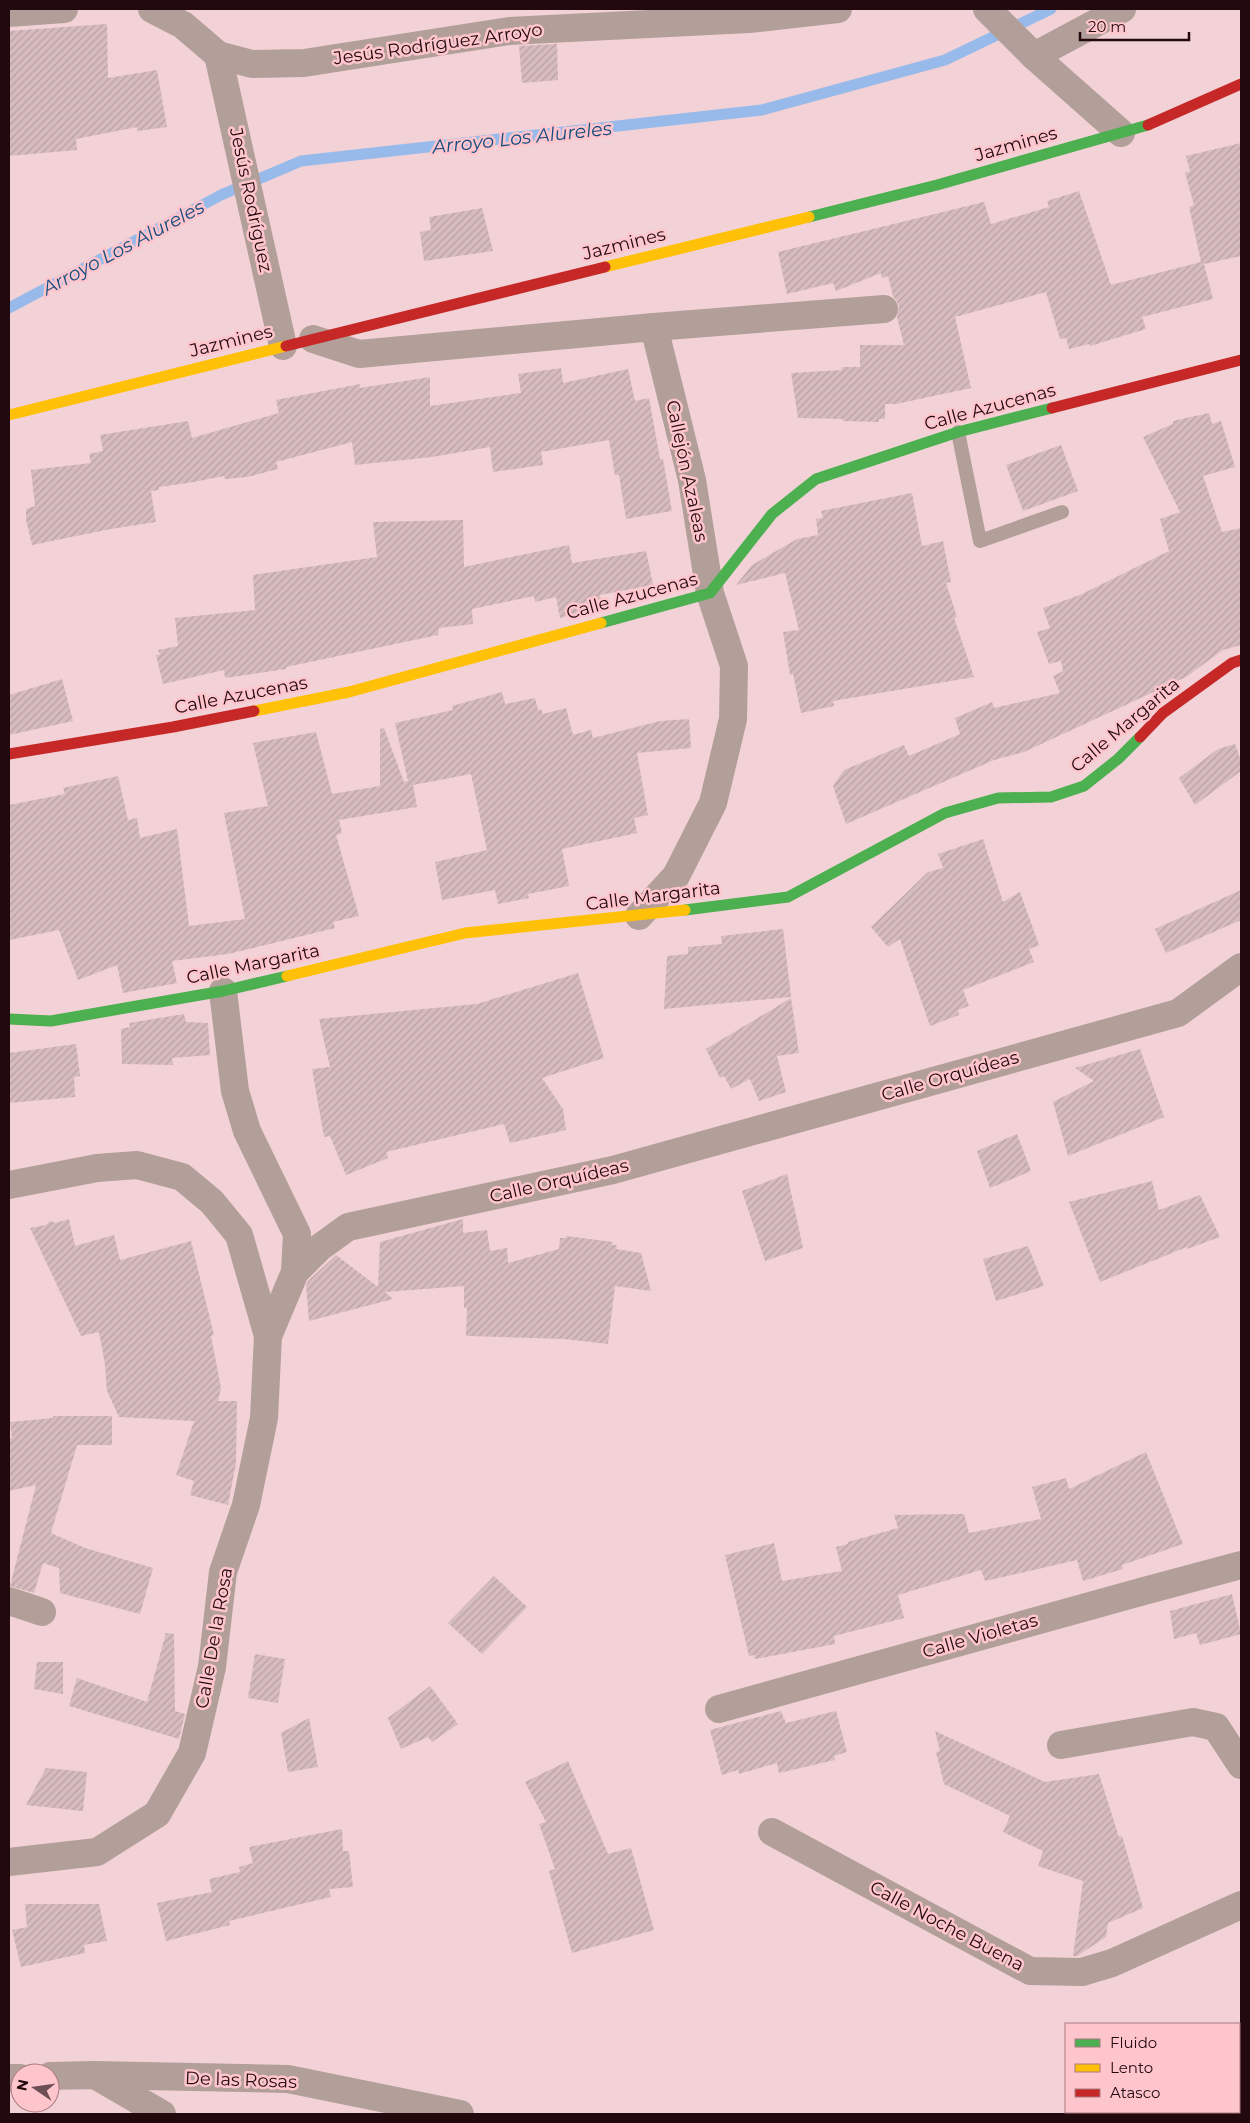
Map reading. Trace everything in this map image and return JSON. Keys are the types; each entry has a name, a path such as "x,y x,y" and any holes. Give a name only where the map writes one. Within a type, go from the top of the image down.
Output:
{"street":[{"path":"9,13 64,9"},
{"path":"152,9 183,25 218,55"},
{"name":"Jesús Rodríguez Arroyo","path":"218,55 252,64 304,63 508,20 690,15 749,19 838,9"},
{"path":"1030,52 1122,9"},
{"path":"996,17 1030,52 1122,133"},
{"name":"Jesús Rodríguez","path":"218,55 283,346"},
{"name":"Jazmines","path":"9,415 937,185 1142,127 1241,84"},
{"path":"313,339 359,354 654,327 884,309"},
{"name":"Callejón Azaleas","path":"639,916 676,876 713,803 733,719 734,666 710,593 692,480 654,327"},
{"name":"Calle Azucenas","path":"9,754 173,727 349,692 710,593 772,514 816,479 958,432 1241,360"},
{"name":"Calle Margarita","path":"9,1019 51,1021 223,991 465,933 639,916 788,896 945,814 998,798 1051,796 1084,786 1118,759 1163,713 1232,663 1241,660"},
{"name":"Calle Orquídeas","path":"268,1336 295,1272 319,1248 348,1227 613,1170 1178,1013 1241,967"},
{"path":"223,991 236,1091 247,1131 297,1234 295,1272"},
{"path":"9,1185 96,1168 137,1165 182,1177 212,1202 238,1235 268,1336"},
{"name":"Calle De la Rosa","path":"9,1862 97,1852 157,1814 192,1753 212,1667 223,1572 246,1505 264,1418 268,1336"},
{"name":"Calle Violetas","path":"719,1709 1144,1590 1241,1565"},
{"path":"9,1601 42,1612"},
{"path":"1061,1745 1193,1722 1216,1727 1241,1765"},
{"name":"Calle Noche Buena","path":"772,1832 1030,1971 1082,1972 1112,1963 1241,1905"},
{"path":"94,2075 162,2114"},
{"name":"De las Rosas","path":"60,2076 288,2079 460,2114"}],"lane":[{"path":"958,432 980,541 1062,512"}],"building":[{"path":"107,24 108,78 157,70 167,127 137,131 137,127 76,139 77,150 9,156 9,31"},
{"path":"557,44 558,80 522,83 519,46"},
{"path":"1241,143 1241,256 1204,264 1213,299 1142,317 1146,329 1090,346 1089,344 1069,349 1066,338 1060,339 1046,292 955,317 971,388 896,404 885,404 885,419 879,419 879,422 798,418 791,373 842,370 842,367 860,367 860,345 904,345 897,317 899,307 893,296 888,276 882,278 881,273 836,291 833,283 787,294 778,252 984,202 991,224 1049,207 1047,201 1079,191 1111,285 1201,262 1189,207 1194,205 1185,173 1190,171 1186,156"},
{"path":"482,208 493,251 424,261 420,232 431,230 429,217"},
{"path":"561,368 563,383 628,369 635,401 649,398 660,459 663,459 672,511 626,519 619,475 615,475 609,440 541,452 543,465 493,472 490,447 432,457 355,465 352,442 276,462 278,469 247,477 225,479 224,476 159,487 159,490 151,491 156,522 32,545 26,520 26,509 35,506 31,470 91,463 89,454 103,451 100,435 188,421 192,438 279,413 276,400 360,384 360,388 430,377 430,406 521,393 518,374"},
{"path":"1209,413 1212,424 1221,421 1235,467 1203,476 1222,532 1241,528 1241,645 1223,650 1186,677 1024,752 994,760 846,824 833,786 844,770 904,745 909,756 960,734 955,718 992,702 994,708 1060,693 1053,676 1063,671 1061,661 1049,664 1037,632 1050,628 1043,608 1080,595 1169,551 1160,519 1180,512 1143,437 1173,424 1173,421"},
{"path":"1061,445 1078,491 1023,511 1006,465"},
{"path":"912,493 922,546 943,541 951,582 946,583 957,617 954,618 974,677 833,701 834,706 801,713 793,674 790,675 783,632 799,630 785,573 736,585 752,565 797,539 818,535 816,519 823,518 821,511"},
{"path":"463,520 464,567 569,545 572,563 646,551 653,585 600,595 602,607 560,618 556,597 535,602 534,596 472,609 473,624 439,628 438,635 286,667 286,669 225,678 224,670 163,684 156,655 160,655 158,650 178,646 175,618 255,610 253,575 377,557 373,522"},
{"path":"62,679 73,721 9,735 9,695"},
{"path":"502,692 505,704 535,698 538,710 541,709 543,714 566,708 573,735 591,730 593,738 660,721 689,719 691,748 637,753 648,815 634,818 637,833 562,849 569,886 528,894 529,898 498,904 495,890 442,900 435,862 487,850 471,774 413,785 417,807 339,820 342,833 336,835 359,916 333,922 335,928 228,954 172,961 177,983 123,993 117,965 78,980 59,930 9,940 9,805 65,794 63,788 118,776 128,820 137,818 140,838 177,829 189,926 245,919 224,813 268,806 253,743 316,732 332,794 380,786 380,729 384,728 404,782 408,781 395,723 453,710 452,706"},
{"path":"1235,744 1241,761 1241,771 1195,805 1179,778 1218,749"},
{"path":"983,839 1003,902 1020,892 1039,945 1029,949 1034,962 963,990 969,1006 958,1010 959,1015 930,1026 900,939 888,947 871,927 928,872 943,868 938,854"},
{"path":"1241,890 1241,920 1166,953 1155,929"},
{"path":"783,929 791,997 664,1009 667,956 688,954 688,947 722,944 721,936"},
{"path":"578,973 604,1058 542,1078 563,1109 566,1130 510,1143 504,1124 386,1152 388,1158 346,1175 330,1136 324,1137 312,1069 330,1067 319,1019 477,1004"},
{"path":"791,998 799,1053 777,1056 786,1092 759,1101 750,1079 731,1089 724,1076 720,1078 706,1049"},
{"path":"184,1014 186,1022 208,1023 210,1055 172,1058 173,1065 122,1064 121,1029 130,1027 129,1023"},
{"path":"76,1044 80,1076 74,1077 75,1097 9,1103 9,1053"},
{"path":"1140,1049 1164,1117 1068,1156 1053,1102 1094,1081 1075,1068"},
{"path":"1017,1134 1031,1171 990,1188 977,1151"},
{"path":"787,1174 803,1248 765,1261 742,1191"},
{"path":"1152,1181 1159,1210 1200,1195 1220,1237 1187,1249 1187,1247 1100,1282 1069,1202"},
{"path":"69,1219 75,1246 114,1235 120,1260 191,1241 214,1335 211,1336 221,1388 218,1401 237,1401 236,1463 228,1505 190,1495 194,1481 176,1475 194,1421 119,1417 107,1391 105,1365 99,1332 81,1336 30,1228 46,1225 50,1221 56,1223"},
{"path":"463,1219 463,1233 487,1230 490,1251 507,1248 508,1263 559,1249 560,1238 566,1238 566,1236 613,1242 612,1245 617,1245 616,1249 641,1253 651,1291 615,1286 608,1344 564,1339 466,1336 467,1308 464,1308 464,1286 385,1292 393,1299 309,1321 306,1285 336,1255 378,1287 380,1242"},
{"path":"1028,1246 1044,1286 996,1301 983,1259"},
{"path":"53,1416 112,1416 112,1445 77,1445 51,1533 85,1548 153,1568 140,1614 60,1593 59,1568 43,1563 34,1593 10,1586 36,1485 9,1491 9,1439 12,1438 10,1422 53,1418"},
{"path":"1146,1452 1183,1544 1122,1565 1123,1569 1083,1581 1077,1560 985,1581 981,1570 898,1595 904,1618 834,1636 835,1644 755,1659 754,1655 749,1656 725,1555 774,1543 782,1581 842,1571 836,1547 898,1528 894,1515 964,1514 969,1533 1041,1519 1032,1487 1066,1478 1069,1489"},
{"path":"494,1576 527,1607 482,1654 448,1623"},
{"path":"1232,1594 1241,1634 1200,1645 1196,1633 1174,1639 1170,1611"},
{"path":"166,1633 174,1634 175,1711 185,1714 179,1739 69,1706 77,1678 147,1702"},
{"path":"255,1654 285,1659 278,1703 248,1698"},
{"path":"37,1662 63,1662 63,1694 34,1689"},
{"path":"430,1686 458,1724 432,1742 428,1737 401,1749 388,1718"},
{"path":"781,1711 786,1723 836,1711 847,1752 834,1756 835,1760 779,1773 777,1763 739,1774 738,1770 722,1775 710,1730"},
{"path":"309,1718 318,1767 288,1772 281,1733"},
{"path":"935,1731 1045,1782 1099,1774 1119,1837 1122,1836 1143,1908 1108,1923 1106,1937 1077,1956 1073,1956 1083,1881 1038,1866 1043,1851 1003,1832 1010,1816 944,1784 936,1752 940,1751"},
{"path":"568,1761 608,1854 631,1848 654,1930 572,1953 549,1871 555,1869 539,1824 546,1822 525,1782"},
{"path":"46,1768 87,1772 83,1811 26,1805"},
{"path":"342,1829 343,1851 349,1851 353,1887 329,1889 331,1897 229,1921 230,1925 166,1941 157,1903 212,1892 209,1879 240,1872 239,1867 253,1863 249,1847"},
{"path":"25,1904 99,1904 107,1941 84,1945 85,1953 21,1967 12,1930 27,1927"}],"waterway":[{"name":"Arroyo Los Alureles","path":"9,308 221,195 301,161 762,110 945,60 1051,9"}],"traffic: fast":[{"path":"809,217 937,185 1148,125"},
{"path":"601,623 710,593 772,514 816,479 958,432 1052,408"},
{"path":"685,910 788,897 945,813 998,798 1051,797 1084,786 1118,759 1140,737"},
{"path":"9,1019 51,1021 223,991 287,976"}],"traffic: slow":[{"path":"605,267 809,217"},
{"path":"9,415 286,346"},
{"path":"254,711 349,692 601,623"},
{"path":"287,976 465,933 685,910"}],"traffic: jam":[{"path":"1148,125 1241,84"},
{"path":"286,346 605,267"},
{"path":"1052,408 1241,360"},
{"path":"1140,737 1163,713 1232,663 1241,660"},
{"path":"9,754 173,727 254,711"}]}
